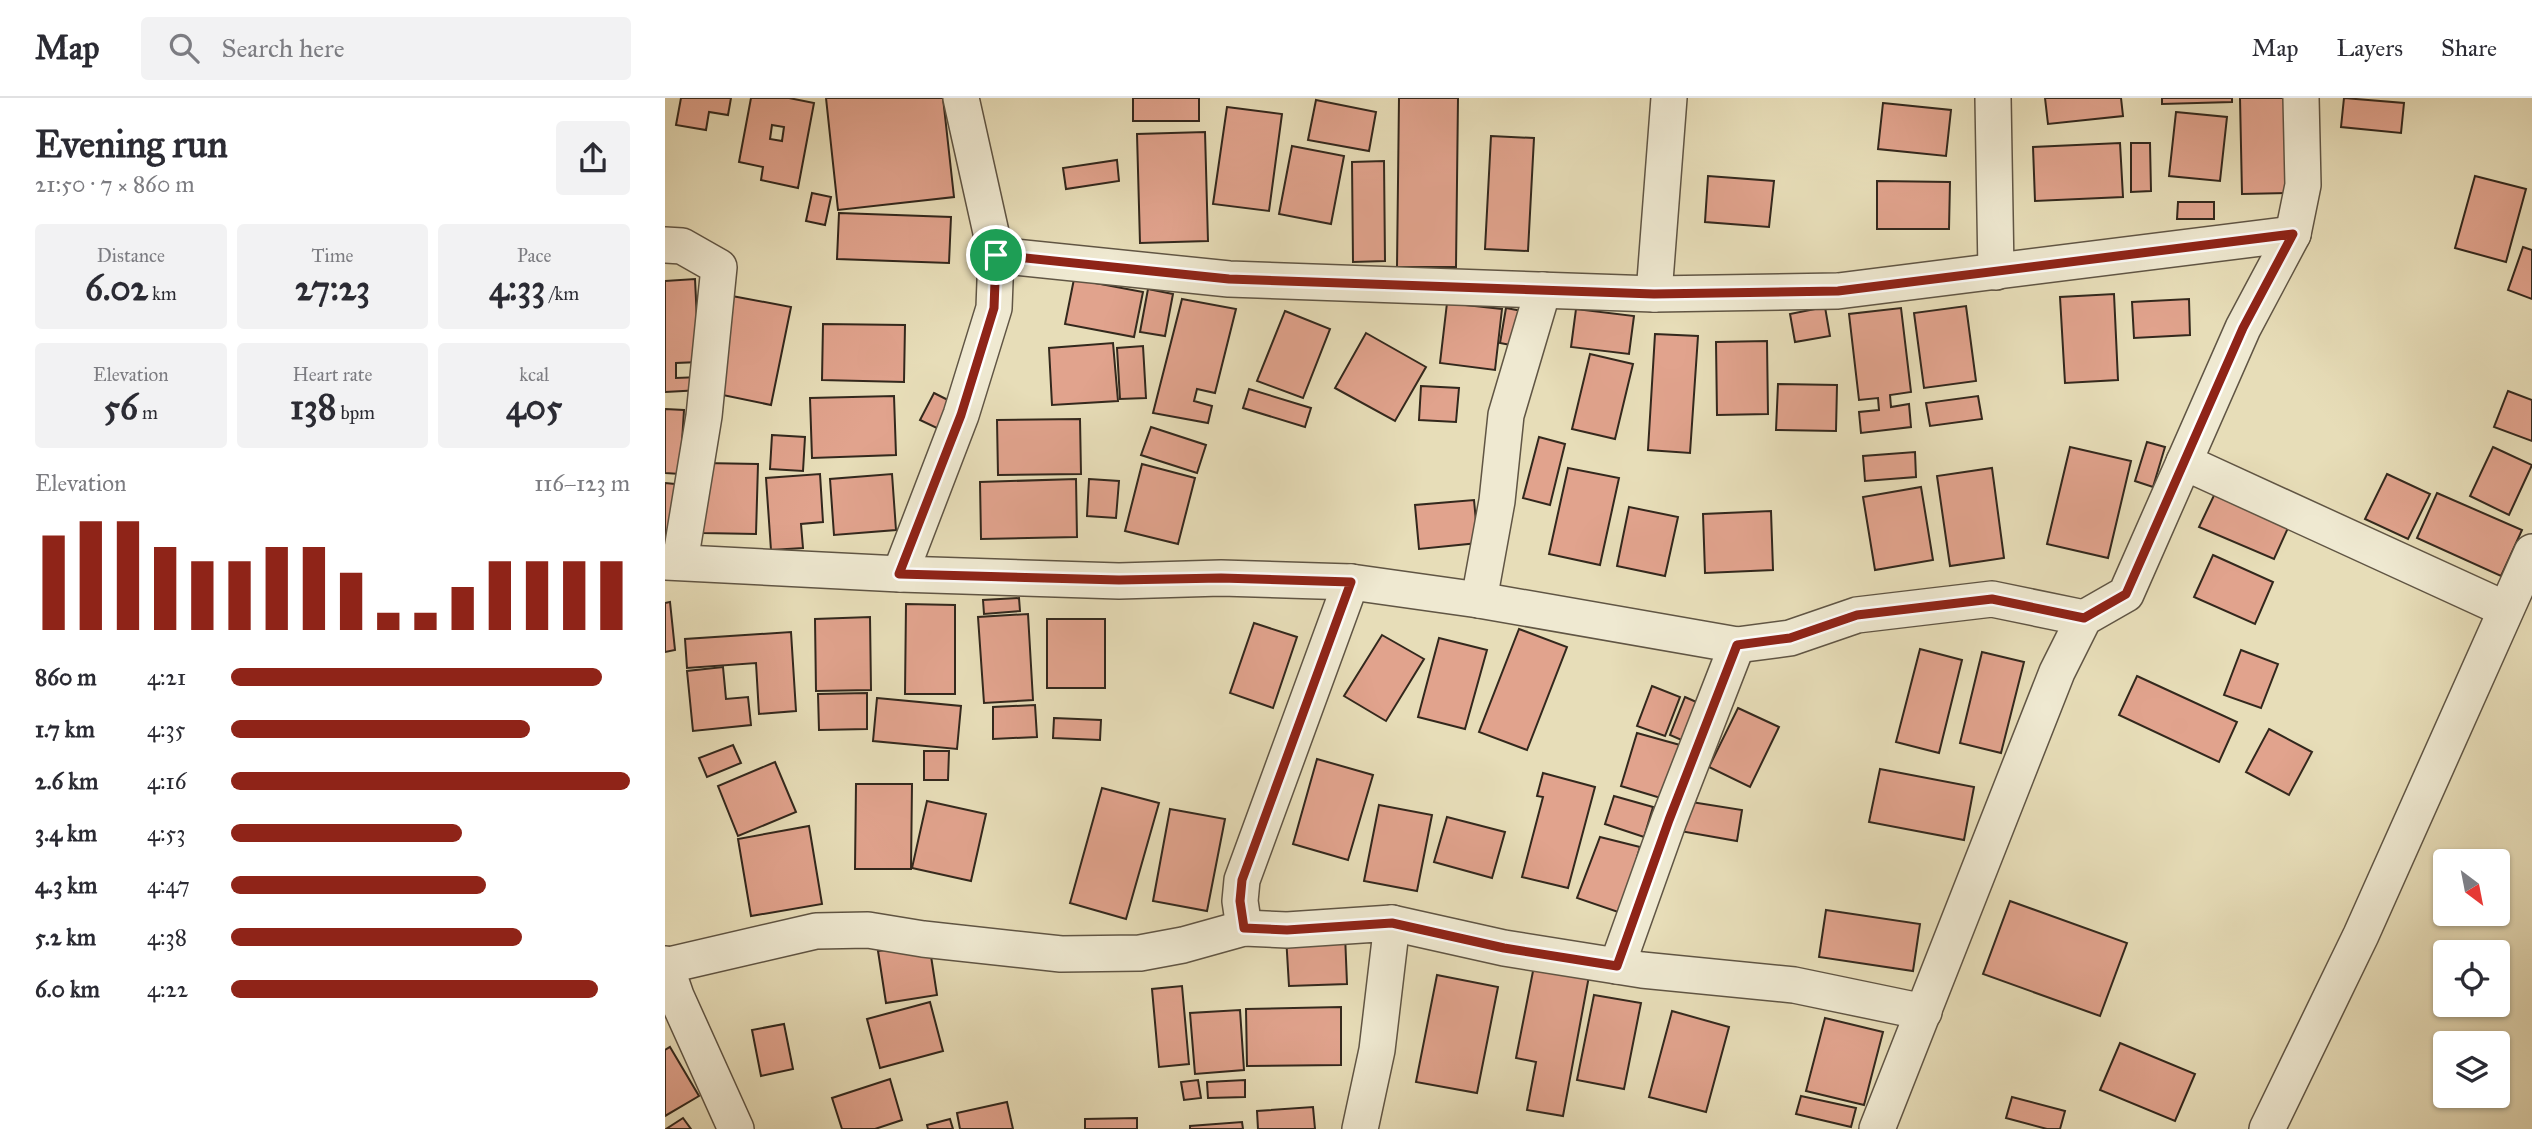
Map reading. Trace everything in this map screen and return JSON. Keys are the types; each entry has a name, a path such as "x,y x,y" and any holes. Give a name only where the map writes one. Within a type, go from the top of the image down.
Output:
{"street":[{"path":"899,574 961,415 994,308 996,255 961,98"},
{"path":"1654,294 1669,98"},
{"path":"1993,98 1996,272"},
{"path":"1877,1129 2057,672 2084,618 2126,594 2243,328 2293,234 2303,185 2301,98"},
{"path":"996,255 1229,279 1654,294 1838,291 2293,234"},
{"path":"665,245 682,246 719,267 704,416 672,562 899,574 1119,580 1221,578 1351,582 1479,600 1737,645 1790,638 1857,615 1992,599 2084,618"},
{"path":"1479,600 1497,501 1506,415 1543,290"},
{"path":"2184,462 2505,609"},
{"path":"2267,1129 2361,936 2532,552"},
{"path":"1244,928 1240,901 1242,880 1351,582"},
{"path":"1617,966 1669,820 1737,645"},
{"path":"736,1129 676,996 665,965 816,931 868,930 923,939 1061,954 1140,953 1183,945 1244,928 1287,930 1392,923 1504,948 1617,966 1794,985 1924,1012"},
{"path":"1360,1129 1377,1050 1392,923"}],"building":[{"path":"681,98 731,98 728,115 709,112 706,130 676,125"},
{"path":"751,98 789,98 814,103 798,188 761,180 763,167 739,162","holes":["772,125 784,127 782,141 770,139"]},
{"path":"826,98 943,98 954,197 838,210"},
{"path":"1133,98 1199,98 1199,121 1133,121"},
{"path":"1399,98 1458,98 1456,267 1397,267"},
{"path":"2045,98 2121,98 2123,116 2048,124"},
{"path":"2162,98 2232,98 2232,102 2162,104"},
{"path":"2240,98 2289,98 2290,193 2242,194"},
{"path":"2344,98 2404,103 2401,133 2341,127"},
{"path":"1316,100 1376,112 1369,151 1308,140"},
{"path":"1883,103 1951,110 1946,156 1878,149"},
{"path":"1227,107 1282,114 1269,211 1213,204"},
{"path":"2176,112 2227,117 2220,181 2169,176"},
{"path":"1205,132 1208,241 1140,243 1137,134"},
{"path":"1491,136 1534,138 1528,251 1485,249"},
{"path":"2120,143 2123,197 2035,201 2033,147"},
{"path":"2131,143 2150,143 2151,191 2131,192"},
{"path":"1292,146 1344,156 1331,224 1279,214"},
{"path":"1117,160 1119,181 1066,189 1063,168"},
{"path":"1384,161 1385,261 1353,262 1352,162"},
{"path":"1708,176 1774,181 1769,227 1705,222"},
{"path":"2475,176 2526,189 2506,262 2455,248"},
{"path":"1877,181 1950,182 1949,229 1877,229"},
{"path":"812,193 831,197 825,225 806,221"},
{"path":"2178,202 2214,202 2214,219 2177,219"},
{"path":"839,213 951,217 949,263 837,259"},
{"path":"2523,247 2532,250 2532,299 2508,290"},
{"path":"695,279 699,362 676,363 676,378 700,377 701,390 665,392 665,281"},
{"path":"1074,279 1143,292 1134,337 1065,324"},
{"path":"1148,289 1173,294 1165,336 1140,332"},
{"path":"2114,294 2118,380 2065,383 2060,297"},
{"path":"732,296 791,307 771,405 713,393"},
{"path":"1182,299 1236,309 1215,393 1197,389 1194,401 1212,406 1208,423 1153,413"},
{"path":"2189,299 2190,335 2134,338 2132,302"},
{"path":"1447,303 1502,309 1495,370 1440,363"},
{"path":"1966,306 1976,381 1924,388 1914,313"},
{"path":"1825,307 1830,336 1795,342 1790,314"},
{"path":"1506,308 1527,312 1521,347 1500,343"},
{"path":"1901,308 1911,392 1890,395 1891,407 1909,404 1911,427 1861,433 1859,412 1879,410 1878,398 1859,400 1849,314"},
{"path":"1576,309 1634,316 1629,354 1571,347"},
{"path":"1285,311 1330,329 1303,398 1257,381"},
{"path":"823,324 905,325 904,382 822,380"},
{"path":"1366,333 1426,367 1395,421 1335,388"},
{"path":"1655,334 1698,336 1690,453 1648,450"},
{"path":"1767,341 1768,414 1717,415 1716,342"},
{"path":"1113,343 1118,401 1052,405 1049,348"},
{"path":"1143,346 1146,398 1120,399 1117,348"},
{"path":"1590,354 1633,364 1615,439 1572,429"},
{"path":"1778,384 1837,385 1836,431 1776,430"},
{"path":"1421,386 1459,388 1456,422 1419,420"},
{"path":"1249,389 1311,408 1305,427 1243,408"},
{"path":"2508,391 2532,400 2532,441 2494,427"},
{"path":"934,393 954,403 941,430 920,420"},
{"path":"894,396 896,455 812,458 810,398"},
{"path":"1978,396 1982,419 1930,426 1926,403"},
{"path":"665,409 684,410 680,474 665,473"},
{"path":"1080,419 1081,474 998,475 997,420"},
{"path":"1151,427 1206,445 1197,473 1141,455"},
{"path":"772,435 805,437 803,471 770,469"},
{"path":"1539,437 1565,444 1550,505 1523,498"},
{"path":"2147,442 2165,447 2153,487 2135,481"},
{"path":"2070,447 2131,461 2108,558 2047,544"},
{"path":"2493,447 2532,465 2509,515 2470,496"},
{"path":"1915,452 1916,477 1865,481 1863,456"},
{"path":"703,463 758,464 756,534 702,533"},
{"path":"1142,464 1195,478 1178,544 1125,531"},
{"path":"1568,468 1619,478 1600,565 1549,554"},
{"path":"1992,468 2004,558 1950,566 1937,476"},
{"path":"820,474 823,522 801,524 803,548 771,550 766,478"},
{"path":"892,474 896,530 834,535 830,479"},
{"path":"2387,474 2430,494 2408,539 2365,519"},
{"path":"1076,479 1077,537 981,539 980,482"},
{"path":"1089,479 1119,481 1116,518 1087,516"},
{"path":"665,483 685,485 677,539 665,538"},
{"path":"1921,487 1933,560 1875,570 1863,497"},
{"path":"2218,487 2292,519 2274,559 2199,527"},
{"path":"2437,493 2522,530 2501,576 2417,538"},
{"path":"1474,500 1478,543 1419,549 1415,505"},
{"path":"1629,507 1678,517 1665,576 1617,566"},
{"path":"1771,511 1773,570 1705,573 1703,514"},
{"path":"2213,555 2273,582 2255,624 2194,597"},
{"path":"1019,598 1020,611 984,614 983,600"},
{"path":"670,602 675,650 665,652 665,603"},
{"path":"906,604 955,605 955,694 905,694"},
{"path":"1028,614 1033,700 984,703 978,617"},
{"path":"870,617 871,690 816,691 815,619"},
{"path":"1047,619 1105,619 1105,688 1047,688"},
{"path":"1254,623 1297,637 1273,708 1230,693"},
{"path":"1519,629 1567,647 1527,750 1479,732"},
{"path":"791,632 796,711 759,714 756,663 687,668 685,639"},
{"path":"1382,635 1424,659 1386,721 1344,696"},
{"path":"1439,638 1487,650 1465,729 1418,717"},
{"path":"1920,649 1962,660 1939,753 1896,742"},
{"path":"2241,650 2278,664 2261,708 2224,695"},
{"path":"1982,652 2024,662 2001,753 1960,743"},
{"path":"723,667 726,699 748,697 751,725 693,731 687,671"},
{"path":"2137,676 2237,722 2219,762 2119,715"},
{"path":"1652,686 1680,697 1665,736 1637,726"},
{"path":"867,693 867,729 819,730 818,694"},
{"path":"1685,697 1701,704 1686,742 1670,735"},
{"path":"877,698 961,706 957,749 873,741"},
{"path":"1035,705 1037,737 993,739 993,707"},
{"path":"1738,708 1779,727 1750,787 1709,767"},
{"path":"1054,718 1101,720 1100,740 1053,738"},
{"path":"2269,729 2312,752 2289,795 2246,772"},
{"path":"1637,733 1680,745 1664,799 1621,786"},
{"path":"733,745 741,763 707,777 699,758"},
{"path":"924,751 949,751 948,780 924,780"},
{"path":"1317,759 1373,775 1348,860 1293,844"},
{"path":"775,762 796,812 738,836 718,786"},
{"path":"1880,769 1974,787 1964,840 1869,822"},
{"path":"1543,773 1595,787 1568,888 1522,877 1543,797 1537,796"},
{"path":"856,784 912,784 911,869 855,869"},
{"path":"1102,788 1159,803 1126,919 1070,903"},
{"path":"1614,796 1653,807 1644,837 1605,824"},
{"path":"927,801 986,814 971,881 912,868"},
{"path":"1685,801 1742,810 1737,841 1680,831"},
{"path":"1379,805 1432,815 1417,891 1364,881"},
{"path":"1170,809 1225,819 1207,911 1153,901"},
{"path":"1447,817 1505,832 1492,878 1434,862"},
{"path":"809,826 822,904 751,916 738,839"},
{"path":"1600,837 1640,847 1621,913 1577,898"},
{"path":"2010,901 2127,943 2100,1016 1983,974"},
{"path":"1826,910 1920,924 1913,971 1819,957"},
{"path":"1345,934 1347,984 1289,986 1286,936"},
{"path":"929,943 937,995 886,1003 878,951"},
{"path":"1534,966 1589,976 1563,1116 1527,1110 1536,1062 1516,1058"},
{"path":"1437,975 1498,987 1477,1093 1416,1082"},
{"path":"1182,986 1189,1064 1159,1067 1152,989"},
{"path":"1594,995 1641,1003 1624,1089 1577,1080"},
{"path":"930,1002 943,1051 880,1068 867,1019"},
{"path":"1341,1007 1341,1065 1247,1066 1246,1009"},
{"path":"1240,1010 1244,1070 1195,1074 1190,1013"},
{"path":"1672,1011 1729,1027 1706,1112 1649,1097"},
{"path":"1825,1018 1883,1032 1864,1105 1806,1091"},
{"path":"784,1024 793,1069 761,1076 752,1030"},
{"path":"2120,1043 2195,1074 2175,1121 2100,1090"},
{"path":"670,1047 699,1096 665,1116 665,1050"},
{"path":"890,1079 902,1120 875,1129 842,1129 832,1098"},
{"path":"1198,1080 1201,1098 1184,1100 1181,1082"},
{"path":"1245,1080 1245,1097 1208,1098 1207,1082"},
{"path":"1801,1096 1856,1108 1851,1127 1796,1114"},
{"path":"2012,1097 2065,1111 2060,1129 2047,1129 2006,1118"},
{"path":"1007,1102 1013,1129 960,1129 957,1113"},
{"path":"1313,1107 1315,1129 1258,1129 1257,1111"},
{"path":"683,1118 691,1129 666,1129"},
{"path":"1137,1118 1137,1129 1085,1129 1085,1119"},
{"path":"950,1119 953,1129 928,1129 927,1125"},
{"path":"1242,1122 1243,1129 1190,1129 1190,1126"}],"route":[{"path":"2293,234 2243,328 2126,594 2084,618 1992,599 1857,615 1790,638 1737,645 1669,820 1617,966 1504,948 1392,923 1287,930 1244,928 1240,901 1242,880 1351,582 1221,578 1119,580 899,574 961,415 994,308 996,255 1229,279 1654,294 1838,291 2293,234"}]}
